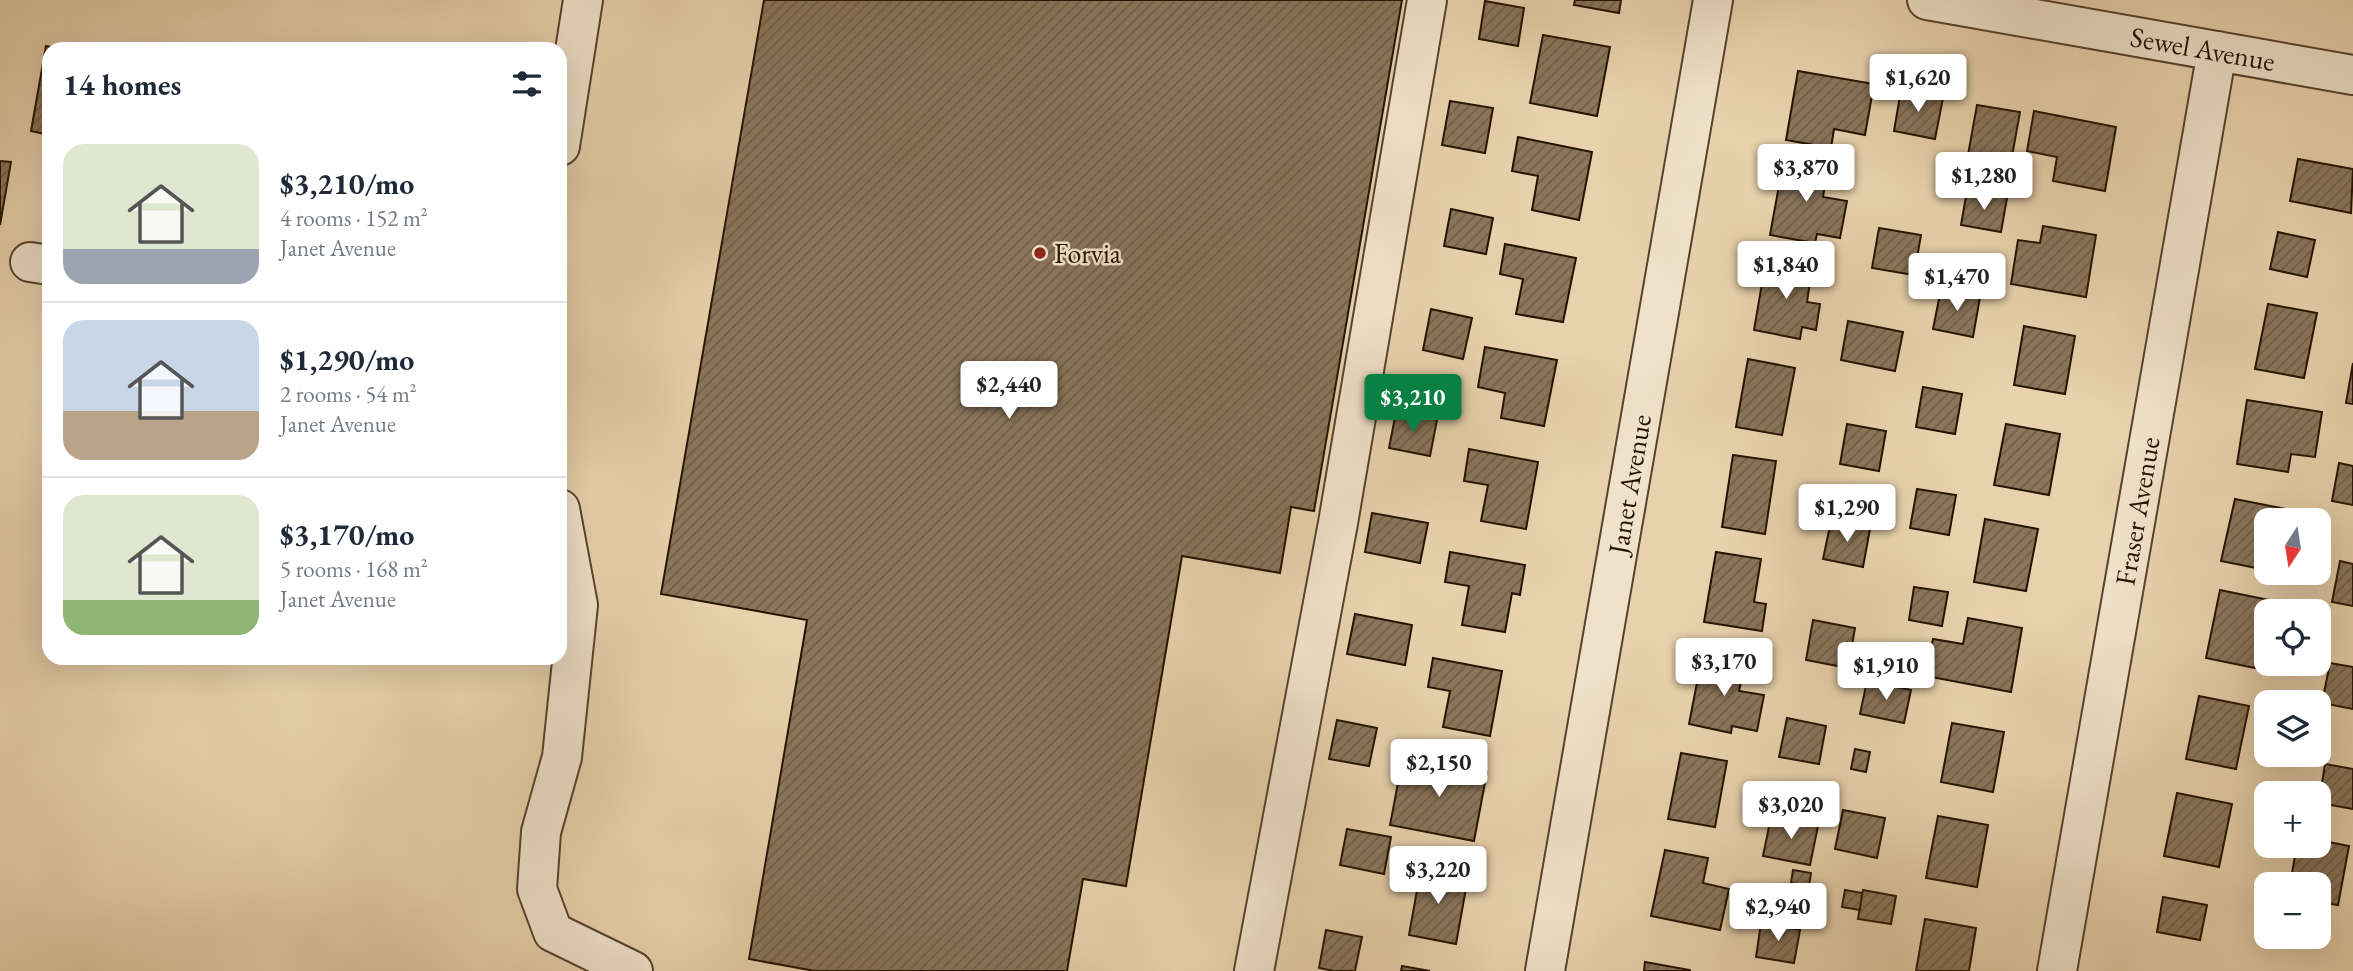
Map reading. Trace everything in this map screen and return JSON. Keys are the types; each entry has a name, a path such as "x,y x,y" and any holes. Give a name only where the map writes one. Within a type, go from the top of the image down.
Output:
{"street":[{"path":"567,101 583,0"},
{"path":"1254,971 1338,523 1427,0"},
{"name":"Janet Avenue","path":"1545,971 1713,0"},
{"name":"Sewel Avenue","path":"1927,0 2353,75"},
{"name":"Fraser Avenue","path":"2057,971 2217,51"},
{"path":"567,546 578,605 562,757 541,832 537,889 552,932 633,971"}],"building":[{"name":"Forvia","path":"764,0 1402,0 1314,511 1291,507 1280,573 1182,556 1126,886 1083,879 1067,971 815,971 749,959 807,620 661,594"},
{"path":"1575,0 1621,0 1619,13 1574,5"},
{"path":"1485,1 1524,8 1518,46 1479,39"},
{"path":"1543,35 1610,47 1597,116 1530,103"},
{"path":"42,69 42,133 31,131"},
{"path":"1798,71 1874,84 1865,135 1834,129 1831,148 1786,140"},
{"path":"1901,90 1943,98 1935,139 1894,131"},
{"path":"1450,101 1493,108 1485,153 1442,145"},
{"path":"1977,105 2020,112 2009,173 1966,166"},
{"path":"2034,111 2116,127 2105,191 2053,181 2057,157 2027,151"},
{"path":"1518,137 1592,152 1579,220 1532,210 1538,176 1512,171"},
{"path":"1784,158 1828,165 1823,197 1847,201 1840,238 1817,234 1815,243 1770,235"},
{"path":"2298,159 2353,169 2351,213 2290,201"},
{"path":"0,161 11,162 0,225"},
{"path":"1967,191 2007,198 2001,232 1961,225"},
{"path":"1451,209 1493,218 1486,254 1444,246"},
{"path":"2043,226 2096,235 2086,297 2011,284 2018,240 2040,243"},
{"path":"1879,228 1921,235 1914,275 1872,268"},
{"path":"2278,232 2315,240 2307,277 2270,269"},
{"path":"1505,244 1576,258 1563,322 1516,314 1523,279 1500,274"},
{"path":"1766,260 1812,269 1807,302 1820,304 1816,330 1802,327 1800,339 1754,330"},
{"path":"1941,289 1980,297 1973,337 1933,329"},
{"path":"2268,304 2317,313 2304,378 2255,369"},
{"path":"1431,309 1472,318 1463,359 1423,350"},
{"path":"1848,321 1903,332 1895,371 1841,360"},
{"path":"2024,326 2075,336 2065,394 2014,385"},
{"path":"1485,347 1557,360 1544,426 1501,418 1505,393 1478,387"},
{"path":"1748,359 1795,368 1782,435 1736,427"},
{"path":"2353,363 2353,404 2346,403"},
{"path":"1923,387 1962,394 1955,434 1916,427"},
{"path":"2247,400 2322,412 2315,457 2291,454 2288,472 2237,464"},
{"path":"1396,412 1437,420 1430,456 1389,448"},
{"path":"1847,424 1886,431 1879,471 1840,464"},
{"path":"2006,424 2060,434 2049,495 1994,485"},
{"path":"1469,449 1538,462 1526,529 1481,521 1488,485 1464,481"},
{"path":"1733,455 1776,461 1765,534 1722,527"},
{"path":"2339,463 2353,466 2353,505 2332,501"},
{"path":"1917,489 1956,495 1949,535 1910,528"},
{"path":"2235,499 2281,508 2254,508 2254,568 2221,561"},
{"path":"1372,513 1428,523 1420,563 1365,552"},
{"path":"1985,519 2038,529 2026,591 1974,582"},
{"path":"1831,521 1870,529 1863,567 1823,559"},
{"path":"1450,552 1525,565 1520,595 1512,593 1505,632 1462,625 1469,586 1445,582"},
{"path":"1716,552 1761,559 1754,602 1766,604 1762,631 1704,622"},
{"path":"2340,561 2353,564 2353,606 2332,602"},
{"path":"1914,587 1948,592 1942,626 1909,620"},
{"path":"2220,590 2264,599 2254,599 2254,668 2206,658"},
{"path":"1355,614 1412,625 1405,665 1347,654"},
{"path":"1968,618 2022,628 2011,692 1926,676 1933,639 1963,644"},
{"path":"1813,620 1855,628 1848,668 1806,660"},
{"path":"1702,657 1745,665 1739,691 1764,695 1757,731 1732,726 1731,733 1689,724"},
{"path":"1433,658 1502,671 1490,736 1443,727 1450,691 1428,687"},
{"path":"2331,663 2353,667 2353,709 2331,705 2331,690 2325,690 2327,676 2331,676"},
{"path":"1867,681 1911,690 1904,723 1860,714"},
{"path":"2199,696 2249,706 2236,769 2186,759"},
{"path":"1787,718 1826,726 1819,764 1779,757"},
{"path":"1337,720 1377,728 1369,766 1329,759"},
{"path":"1952,723 2004,732 1993,792 1941,782"},
{"path":"1855,749 1870,752 1866,772 1851,769"},
{"path":"1681,753 1727,761 1715,827 1668,819"},
{"path":"1403,757 1487,772 1474,841 1390,825"},
{"path":"2331,765 2353,769 2353,809 2331,805 2331,781 2322,781 2325,767"},
{"path":"2177,793 2232,804 2219,867 2164,856"},
{"path":"1843,810 1885,818 1877,858 1835,849"},
{"path":"1938,816 1988,825 1977,887 1926,878"},
{"path":"1771,817 1818,826 1810,865 1763,856"},
{"path":"1347,829 1391,837 1384,874 1340,865"},
{"path":"2331,842 2349,846 2338,905 2331,904 2331,872 2292,872 2295,858 2331,858"},
{"path":"1665,850 1708,858 1703,883 1729,889 1720,930 1651,916"},
{"path":"1421,868 1468,877 1456,944 1409,935"},
{"path":"1793,870 1811,873 1809,886 1791,883"},
{"path":"1845,890 1862,893 1860,910 1842,907"},
{"path":"1863,890 1896,896 1891,924 1858,919"},
{"path":"2163,897 2207,905 2200,940 2157,932"},
{"path":"1925,919 1976,928 1969,971 1916,971"},
{"path":"1761,923 1800,930 1794,963 1756,957"},
{"path":"1326,930 1362,937 1355,971 1319,968"},
{"path":"1645,962 1690,970 1690,971 1644,971"},
{"path":"1402,966 1430,971 1401,971"}],"place":[{"name":"Forvia","path":"1040,253"}]}
